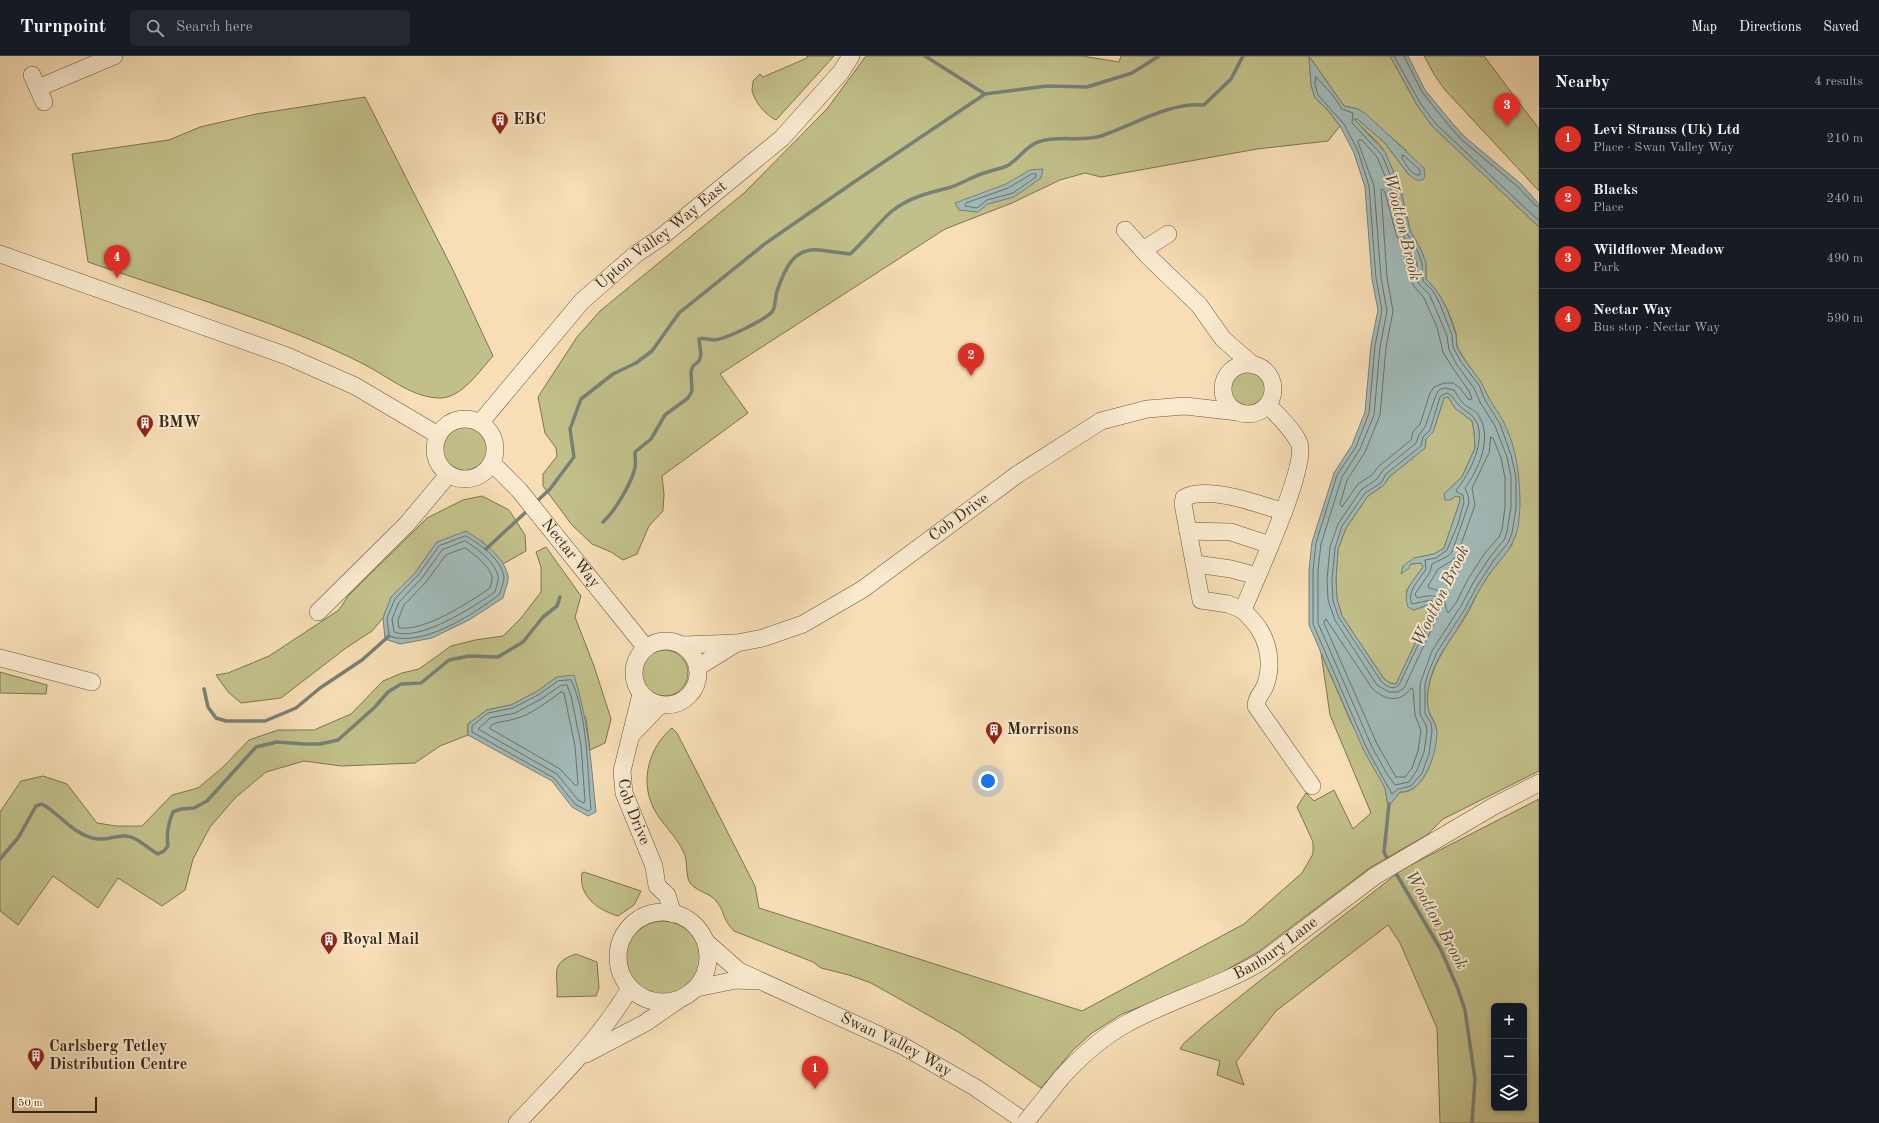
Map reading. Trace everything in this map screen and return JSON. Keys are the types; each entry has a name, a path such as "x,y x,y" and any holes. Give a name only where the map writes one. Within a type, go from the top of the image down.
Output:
{"street":[{"path":"38,88 114,56"},
{"name":"Upton Valley Way East","path":"480,423 582,301 636,254 666,234 782,138 841,72 851,56"},
{"path":"1125,230 1143,250 1199,305 1223,339 1253,365 1264,370 1272,380 1273,393 1268,405 1254,413 1246,414 1238,412 1232,408 1224,396 1226,379 1223,339"},
{"path":"1143,250 1168,234"},
{"path":"0,254 287,356 355,386 438,434"},
{"path":"1226,379 1236,368 1241,365 1253,365"},
{"name":"Cob Drive","path":"1185,406 1208,396 1226,379"},
{"path":"1243,610 1284,512 1300,456 1299,444 1292,432 1268,405"},
{"name":"Cob Drive","path":"683,645 737,643 763,638 803,624 843,601 930,541 1018,474 1101,421 1147,409 1185,406 1238,412"},
{"path":"459,419 467,419 480,423 491,434 495,443 495,453 492,463 486,471 477,477 467,480 457,479 448,475 439,465 434,452 438,434 450,422 459,419"},
{"name":"Nectar Way","path":"492,463 519,490 646,648"},
{"path":"318,612 406,524 448,475"},
{"path":"1284,512 1227,496 1188,495 1184,498 1183,504 1196,564 1201,600 1228,604 1243,610 1260,629 1267,646 1270,667 1265,687 1256,699 1256,706 1312,786"},
{"path":"1188,531 1231,532 1270,546"},
{"path":"1196,564 1231,569 1257,576"},
{"path":"664,641 683,645 690,651 698,667 698,678 694,689 679,703 660,705 650,701 641,694 636,685 634,670 639,655 646,648 654,643 664,641"},
{"name":"Cob Drive","path":"698,667 737,643"},
{"path":"0,658 92,682"},
{"name":"Cob Drive","path":"641,694 622,771 624,792 654,866 657,886 652,896 650,914"},
{"name":"Cob Drive","path":"630,737 660,705"},
{"name":"Banbury Lane","path":"1026,1123 1061,1078 1090,1050 1126,1024 1159,1008 1226,981 1264,960 1376,876 1494,806 1539,784"},
{"name":"Cob Drive","path":"657,886 667,895 673,914"},
{"path":"580,1056 645,1023 697,988 704,977 708,966 708,953 705,941 692,923 673,914 650,914 630,926 622,939 618,954 619,969 630,988 640,996 653,1001 666,1003 679,1000"},
{"name":"Swan Valley Way","path":"705,941 738,971 758,982 832,1013 903,1046 976,1088 1026,1123"},
{"name":"Swan Valley Way","path":"697,988 736,980 758,982"},
{"path":"517,1123 580,1056 612,1016 630,988"}],"shaded area":[{"path":"807,56 834,56 776,120 772,118 765,112 755,99 752,90 753,81 760,74 763,77 807,58"},
{"path":"866,56 1082,56 1119,62 1121,56 1309,56 1311,85 1315,98 1326,108 1340,126 1328,141 1257,149 1101,177 1085,173 1060,180 1012,203 945,229 720,374 748,413 662,476 664,494 663,511 649,526 637,554 623,560 611,552 592,544 572,525 543,486 543,474 557,456 556,448 545,433 538,397 577,337 600,311 744,193 827,109"},
{"path":"1309,56 1390,56 1417,105 1432,126 1539,227 1539,771 1443,819 1427,835 1371,867 1258,952 1221,973 1186,989 1122,1014 1092,1033 1073,1050 1041,1088 960,1033 871,983 849,975 821,968 813,962 734,931 727,923 720,906 714,899 693,886 688,880 684,853 656,813 649,797 647,775 649,764 652,754 664,736 672,728 677,733 755,886 759,908 1082,1011 1244,924 1302,873 1313,854 1313,842 1297,807 1306,793 1314,801 1334,790 1353,829 1371,813 1330,715 1321,653 1350,720 1385,788 1388,806 1400,792 1409,791 1423,779 1432,759 1436,739 1435,723 1428,710 1427,699 1429,684 1435,666 1469,611 1484,581 1512,545 1488,398 1458,348 1456,333 1444,304 1426,279 1426,263 1410,230 1400,187 1385,153 1381,146 1354,119 1357,119 1384,142 1409,175 1406,150 1358,109 1344,106"},
{"path":"1424,56 1484,56 1539,129 1539,191 1445,90"},
{"path":"365,97 453,270 493,356 470,382 456,393 448,397 440,398 421,395 403,387 354,359 271,324 88,262 72,154 169,140 200,127 256,114"},
{"path":"1245,372 1251,372 1260,377 1264,383 1264,395 1260,401 1251,406 1245,406 1236,401 1231,392 1231,386 1236,377"},
{"path":"1448,397 1455,408 1472,421 1475,448 1462,477 1444,494 1450,500 1456,496 1460,497 1460,501 1444,548 1434,554 1414,558 1411,564 1421,563 1423,567 1406,591 1414,610 1431,604 1432,608 1396,684 1390,683 1384,679 1342,616 1337,599 1336,580 1338,549 1346,528 1368,496 1384,485 1389,477 1425,448 1426,439 1433,432 1444,398"},
{"path":"464,424 473,426 484,435 489,449 487,458 478,469 464,474 455,472 444,463 439,449 441,440 450,429"},
{"path":"482,496 509,510 525,535 526,551 503,564 482,541 437,542 415,573 392,597 383,618 372,631 346,648 281,698 241,703 228,692 216,675 228,673 269,656 339,610 348,596 427,518 463,500"},
{"path":"546,547 581,596 575,617 594,666 611,719 605,743 590,750 586,718 557,677 536,692 511,705 487,710 468,724 468,735 440,746 415,763 341,766 304,761 266,772 235,798 210,827 193,859 185,890 162,906 118,878 98,908 53,876 18,925 0,911 0,812 21,781 43,776 67,784 97,823 116,826 142,826 172,795 198,788 222,768 249,740 278,730 314,730 351,714 383,681 402,673 419,669 451,646 475,640 503,636 521,618 541,592 541,567 536,552"},
{"path":"665,650 678,654 684,660 688,673 684,686 678,692 665,696 652,692 646,686 642,673 646,660 652,654"},
{"path":"0,672 47,685 46,694 0,693"},
{"path":"1539,799 1539,1123 1440,1123 1437,1028 1400,943 1388,925 1276,1011 1236,1062 1244,1085 1217,1075 1220,1061 1180,1049 1184,1043 1207,1023 1403,869"},
{"path":"584,872 641,891 634,905 618,916 603,910 586,895 583,889 582,881 582,873"},
{"path":"656,921 670,921 684,927 694,937 700,951 700,965 694,979 684,989 670,995 656,995 642,989 632,979 626,965 626,951 632,937 642,927"},
{"path":"576,954 597,962 599,988 596,996 557,997 558,966 567,958"}],"water":[{"path":"1309,56 1344,106 1358,109 1366,114 1424,168 1425,176 1423,180 1416,180 1409,175 1384,142 1357,119 1354,119 1385,152 1400,187 1410,230 1426,263 1426,279 1436,290 1447,310 1456,334 1459,352 1481,382 1508,431 1517,463 1520,507 1518,526 1513,542 1479,590 1433,670 1428,691 1428,706 1437,731 1435,750 1432,760 1423,779 1409,791 1400,792 1388,807 1385,788 1364,751 1309,625 1309,570 1312,542 1334,473 1352,445 1365,412 1371,345 1378,310 1372,279 1365,187 1354,153 1340,126 1326,108 1315,98 1311,85","holes":["1448,397 1455,408 1472,421 1475,448 1462,477 1444,494 1445,500 1450,500 1456,496 1460,497 1444,548 1434,554 1414,558 1403,566 1401,574 1409,568 1411,564 1421,563 1423,567 1407,590 1406,595 1408,607 1414,610 1430,604 1432,608 1396,684 1390,683 1384,679 1342,616 1337,599 1336,580 1338,549 1346,528 1368,496 1384,485 1389,477 1425,448 1426,439 1433,432 1444,398"]},
{"path":"1390,56 1408,56 1425,90 1453,124 1465,137 1521,184 1539,204 1539,227 1432,126 1417,105"},
{"path":"1043,169 1041,178 1014,197 988,204 978,212 959,210 955,203 1006,184 1030,170"},
{"path":"466,531 479,539 492,550 506,569 508,578 503,598 469,620 432,638 400,644 385,639 383,618 391,597 415,573 437,542"},
{"path":"574,675 583,710 593,777 596,812 588,816 572,807 552,781 468,735 468,724 487,710 511,705 536,692 557,677"}],"waterway":[{"path":"925,56 985,94 1047,86 1087,87 1132,73 1159,56"},
{"path":"603,522 617,504 630,482 635,468 635,452 651,439 665,415 688,398 692,391 691,372 693,366 699,361 701,355 699,339 720,339 753,325 772,312 777,291 783,276 796,256 802,252 810,250 850,254 898,206 918,196 952,187 981,174 1007,166 1038,142 1053,139 1093,138 1152,115 1178,107 1204,105 1231,79 1243,56"},
{"path":"535,503 550,489 574,457 570,429 581,399 613,374 636,363 652,351 679,313 766,243 985,94"},
{"path":"486,549 528,510"},
{"path":"0,859 18,838 36,806 42,804 78,832 97,839 121,836 135,838 158,854 164,851 168,846 168,829 173,812 181,809 194,808 207,801 256,747 277,742 320,744 338,740 375,707 388,692 401,684 421,683 449,660 469,656 498,657 523,642 543,617 557,606 560,597"},
{"path":"204,689 208,707 216,718 226,721 265,721 296,708 320,688 362,660 389,636"},
{"name":"Wootton Brook","path":"1389,804 1384,852 1389,862"},
{"name":"Wootton Brook","path":"1394,870 1441,950 1458,989 1465,1010 1475,1079 1472,1123"}],"place":[{"name":"Wildflower Meadow","path":"1507,126"},
{"name":"EBC","path":"500,135"},
{"name":"Nectar Way","path":"117,278"},
{"name":"Blacks","path":"971,376"},
{"name":"BMW","path":"145,438"},
{"name":"Morrisons","path":"994,745"},
{"name":"Royal Mail","path":"329,955"},
{"name":"Carlsberg Tetley Distribution Centre","path":"36,1071"},
{"name":"Levi Strauss (Uk) Ltd","path":"815,1089"}]}
